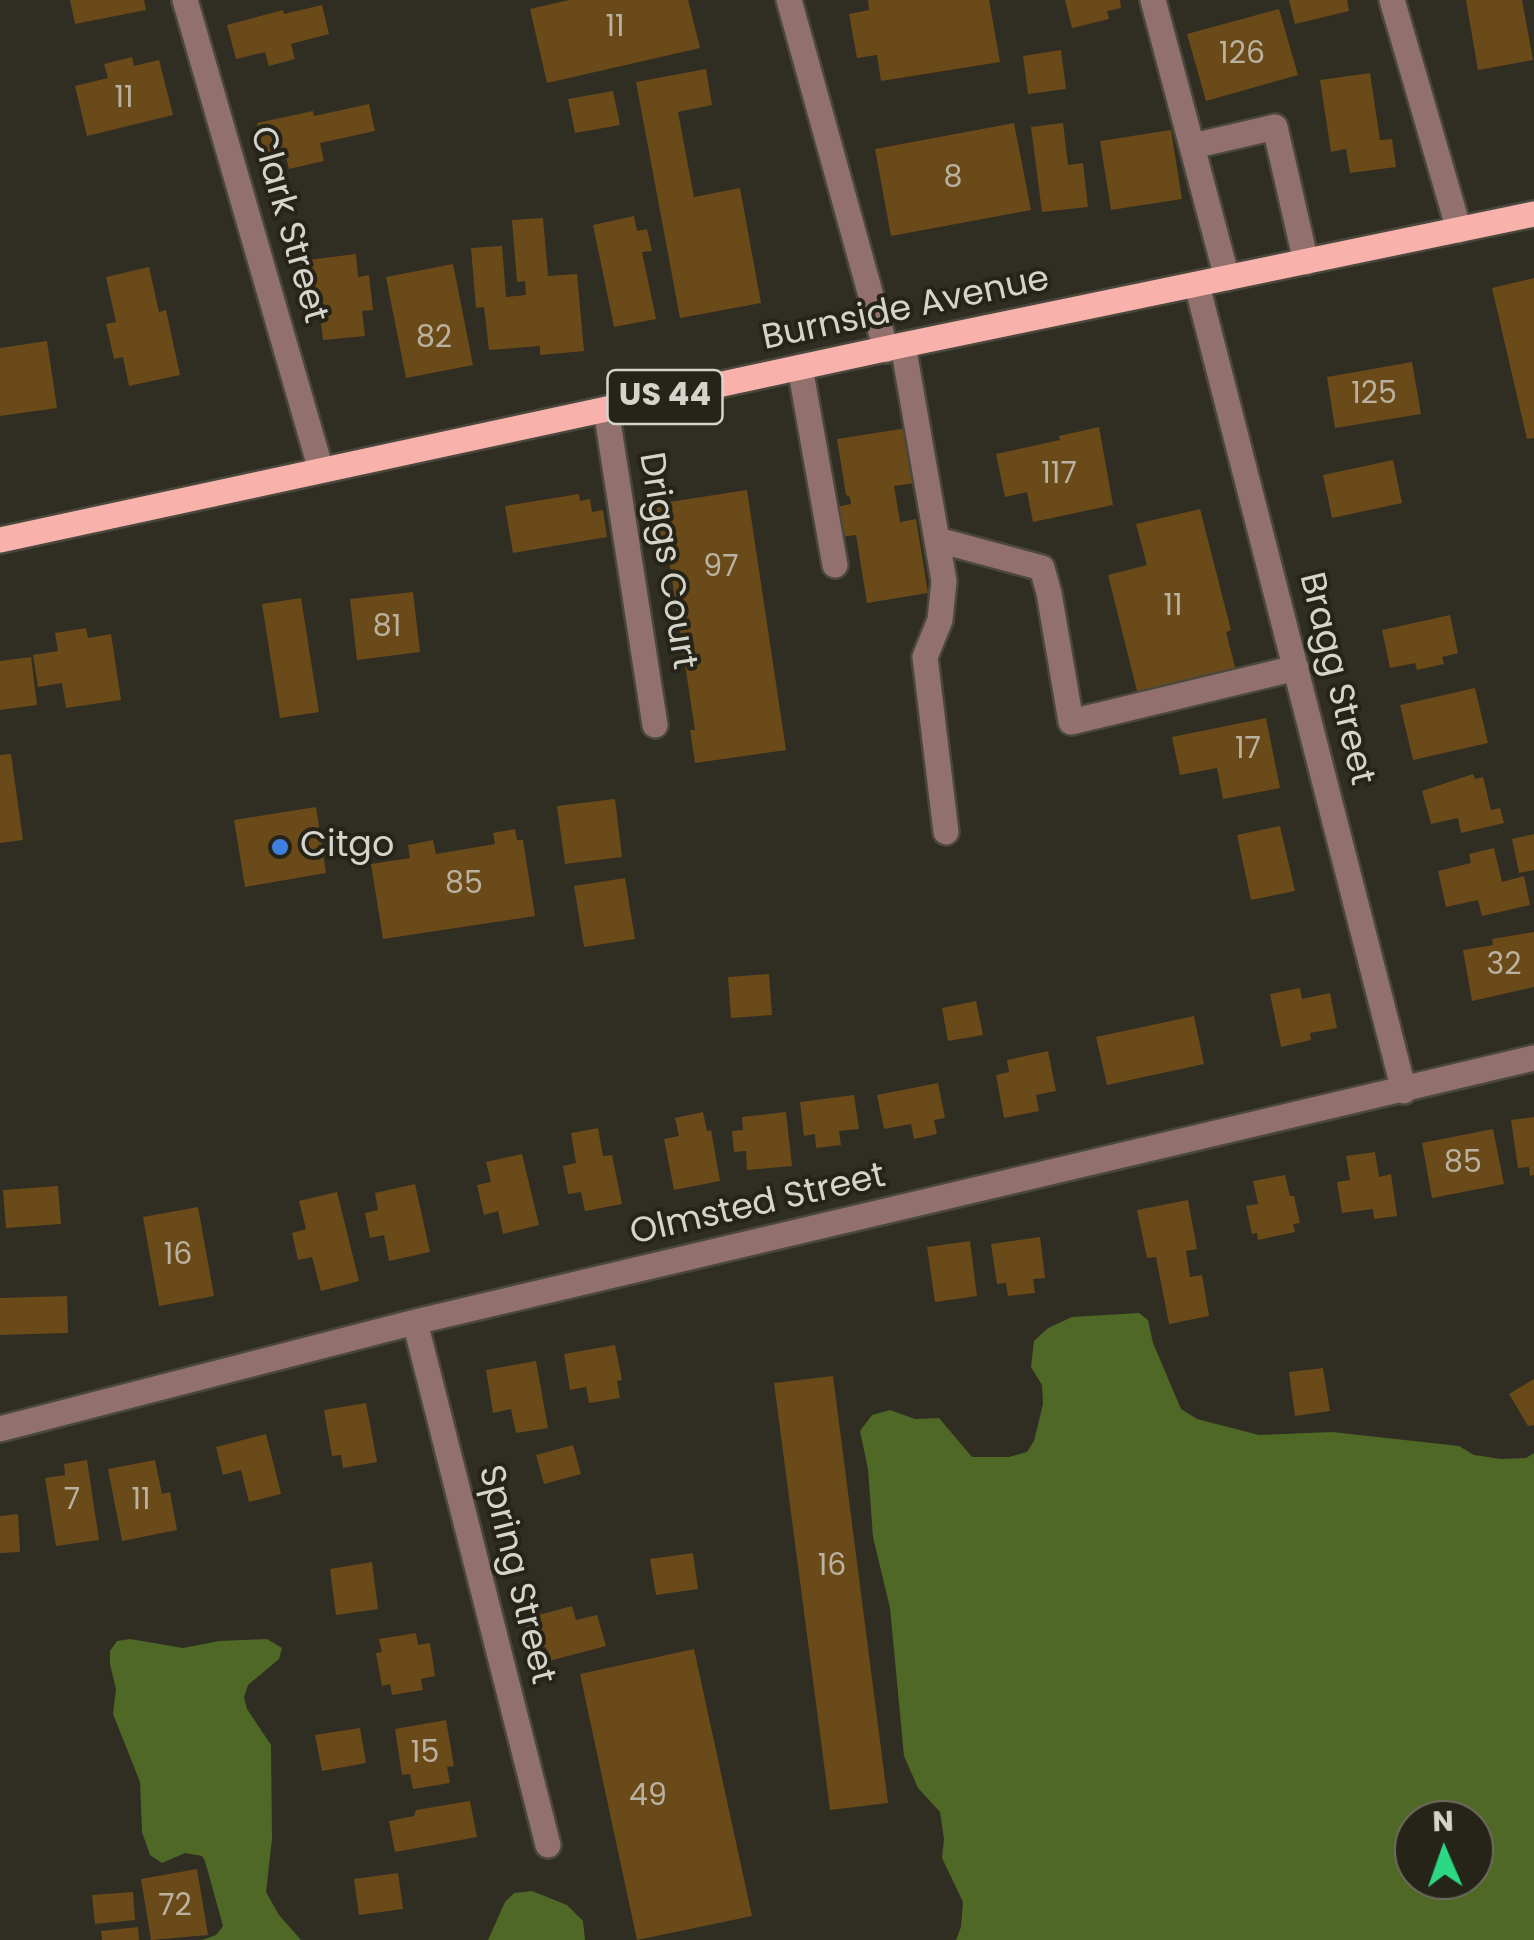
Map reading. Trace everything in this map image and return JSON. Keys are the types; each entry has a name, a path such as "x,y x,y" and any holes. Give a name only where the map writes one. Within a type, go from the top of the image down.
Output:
{"main road":[{"name":"Burnside Avenue","path":"0,540 1534,214"}],"street":[{"name":"Clark Street","path":"185,0 321,470"},
{"path":"788,0 894,348 938,540 944,581 940,620 926,657 946,832"},
{"path":"1153,0 1227,278"},
{"path":"1392,0 1459,230"},
{"path":"1192,146 1274,127 1306,262"},
{"name":"Bragg Street","path":"1196,285 1404,1090"},
{"path":"800,368 835,565"},
{"name":"Driggs Court","path":"606,409 655,725"},
{"path":"938,540 1042,568 1070,722 1296,668"},
{"name":"Olmsted Street","path":"0,1429 415,1322 1534,1058"},
{"name":"Spring Street","path":"415,1322 548,1845"}],"green space":[{"path":"1139,1313 1148,1320 1153,1343 1181,1409 1197,1419 1259,1435 1332,1432 1459,1446 1474,1455 1501,1459 1526,1458 1534,1453 1534,1940 956,1940 963,1902 942,1858 940,1812 918,1788 904,1756 890,1608 873,1537 868,1469 860,1431 872,1415 890,1410 915,1419 939,1418 972,1457 1009,1457 1027,1452 1034,1441 1043,1404 1042,1385 1031,1367 1034,1341 1048,1328 1072,1317"},
{"path":"130,1639 183,1648 219,1641 267,1639 282,1648 279,1659 248,1685 244,1697 247,1709 271,1745 272,1839 266,1892 279,1915 301,1940 202,1940 216,1935 223,1926 202,1856 185,1853 162,1863 150,1855 142,1832 140,1782 113,1714 116,1689 110,1651 117,1641"},
{"path":"532,1891 567,1905 583,1921 585,1940 488,1940 505,1902 514,1893"}],"building":[{"path":"70,0 144,0 146,10 75,24"},
{"path":"569,0 688,0 700,48 547,83 530,9"},
{"path":"868,0 989,0 1000,62 881,81 877,55 857,58 849,14 869,10"},
{"path":"1065,0 1120,0 1121,8 1107,11 1109,19 1072,28"},
{"path":"1289,0 1347,0 1349,11 1295,24"},
{"path":"1466,0 1522,0 1533,60 1478,70"},
{"path":"322,5 329,34 291,44 295,59 269,66 265,52 236,59 227,25 283,10 284,14"},
{"path":"1279,9 1298,75 1206,101 1187,34"},
{"path":"1061,50 1066,89 1028,94 1023,56"},
{"path":"132,57 134,66 159,60 173,115 87,136 75,86 108,78 104,64"},
{"path":"706,69 712,105 678,112 694,197 740,188 761,303 680,318 636,82"},
{"path":"1370,73 1380,140 1392,139 1396,167 1350,173 1346,149 1331,152 1320,80"},
{"path":"613,91 620,125 575,133 568,99"},
{"path":"369,104 375,131 320,143 324,161 289,169 286,157 266,161 257,123"},
{"path":"1014,123 1031,210 891,236 875,149"},
{"path":"1063,123 1068,165 1083,163 1088,207 1042,212 1031,127"},
{"path":"1171,130 1182,199 1111,210 1100,141"},
{"path":"634,216 637,231 647,229 652,251 642,252 656,319 614,327 593,225"},
{"path":"543,218 548,276 577,274 584,351 540,355 540,346 489,350 484,307 476,308 471,248 502,246 506,297 526,295 525,281 517,282 512,220"},
{"path":"356,254 358,277 369,275 373,310 362,311 365,336 323,340 318,297 304,299 300,261"},
{"path":"453,264 473,365 406,378 386,277"},
{"path":"149,267 159,312 166,310 180,375 129,386 123,357 114,359 106,324 116,322 106,277"},
{"path":"1534,278 1534,438 1527,439 1492,288"},
{"path":"47,341 57,408 0,416 0,348"},
{"path":"1412,362 1421,414 1335,428 1327,377"},
{"path":"1099,427 1113,505 1033,522 1027,492 1005,497 996,454"},
{"path":"907,428 915,483 894,486 900,522 916,519 928,593 867,603 856,535 841,537 836,507 851,504 837,439"},
{"path":"1393,460 1402,503 1332,518 1323,475"},
{"path":"747,490 786,750 695,763 690,730 695,730 666,540 661,536 656,504"},
{"path":"579,494 580,501 590,499 592,512 603,510 607,537 513,553 505,506"},
{"path":"1200,509 1231,630 1226,632 1236,671 1138,695 1108,575 1147,565 1136,524"},
{"path":"413,592 420,652 357,660 350,599"},
{"path":"301,598 319,712 280,718 262,604"},
{"path":"1450,615 1458,653 1442,657 1444,664 1417,670 1415,663 1390,668 1382,630"},
{"path":"86,628 88,638 111,634 121,700 66,708 62,683 38,687 33,655 58,651 55,633"},
{"path":"31,657 37,705 0,710 0,661"},
{"path":"1475,688 1488,743 1413,760 1400,705"},
{"path":"1266,718 1280,788 1223,799 1217,768 1180,775 1172,737"},
{"path":"11,754 23,840 0,843 0,755"},
{"path":"1473,774 1475,779 1483,777 1491,810 1500,808 1504,823 1461,833 1458,818 1431,824 1422,791"},
{"path":"615,799 622,857 565,864 557,806"},
{"name":"Citgo","path":"316,807 326,873 245,887 234,820"},
{"path":"1280,826 1295,891 1251,900 1237,835"},
{"path":"515,829 517,840 523,840 535,916 383,939 371,864 410,858 408,845 433,840 436,854 495,844 493,833"},
{"path":"1534,834 1534,870 1519,873 1512,839"},
{"path":"1494,848 1502,882 1524,876 1530,905 1482,916 1478,900 1446,907 1438,871 1471,863 1469,854"},
{"path":"625,878 635,939 584,947 574,886"},
{"path":"1534,932 1534,987 1472,1001 1463,950 1493,945 1492,939"},
{"path":"769,974 772,1015 731,1018 728,977"},
{"path":"1300,988 1302,999 1330,993 1337,1028 1310,1033 1311,1040 1281,1047 1270,994"},
{"path":"976,1001 983,1035 948,1041 942,1008"},
{"path":"1194,1016 1204,1064 1107,1085 1096,1037"},
{"path":"1048,1051 1056,1091 1036,1095 1039,1111 1004,1118 996,1075 1009,1072 1007,1060"},
{"path":"938,1083 945,1118 934,1120 937,1134 914,1139 911,1124 884,1129 877,1095"},
{"path":"854,1095 859,1129 839,1131 841,1145 816,1148 815,1134 804,1136 800,1102"},
{"path":"703,1112 707,1131 711,1130 720,1181 674,1190 664,1139 679,1136 675,1118"},
{"path":"786,1112 792,1166 747,1170 746,1151 734,1152 732,1131 743,1130 742,1117"},
{"path":"1534,1117 1534,1175 1530,1176 1529,1167 1518,1168 1511,1120"},
{"path":"598,1128 603,1156 612,1155 622,1204 585,1211 581,1192 568,1194 563,1166 576,1163 571,1133"},
{"path":"1493,1129 1504,1184 1432,1198 1422,1143"},
{"path":"1375,1152 1379,1177 1391,1174 1397,1216 1374,1219 1373,1209 1342,1213 1337,1182 1350,1180 1346,1156"},
{"path":"522,1154 539,1225 503,1234 498,1211 484,1215 477,1185 491,1182 486,1162"},
{"path":"1285,1175 1300,1223 1293,1224 1295,1232 1258,1240 1257,1233 1252,1234 1246,1206 1258,1204 1253,1181"},
{"path":"415,1184 430,1252 389,1261 384,1235 370,1238 365,1213 378,1210 375,1193"},
{"path":"58,1186 61,1224 6,1228 3,1190"},
{"path":"337,1192 359,1281 321,1291 312,1257 298,1260 292,1233 306,1229 299,1201"},
{"path":"1188,1200 1197,1249 1186,1251 1190,1277 1202,1275 1209,1316 1169,1324 1156,1257 1147,1258 1137,1210"},
{"path":"198,1207 214,1296 159,1306 143,1217"},
{"path":"1040,1237 1045,1278 1033,1279 1035,1293 1008,1296 1006,1283 997,1284 991,1244"},
{"path":"970,1241 977,1296 935,1302 927,1247"},
{"path":"67,1296 68,1333 0,1335 0,1298"},
{"path":"615,1345 622,1380 617,1381 620,1398 589,1403 586,1387 570,1390 564,1354"},
{"path":"536,1361 548,1428 516,1433 511,1409 493,1413 486,1370"},
{"path":"1323,1368 1330,1411 1295,1416 1289,1372"},
{"path":"833,1376 888,1803 830,1810 774,1383"},
{"path":"1534,1379 1534,1425 1528,1426 1509,1394"},
{"path":"366,1403 377,1462 343,1468 341,1455 332,1456 324,1410"},
{"path":"266,1434 281,1494 249,1502 241,1470 223,1475 216,1447"},
{"path":"573,1445 581,1474 544,1484 536,1455"},
{"path":"87,1460 99,1540 56,1546 45,1478 65,1475 64,1464"},
{"path":"155,1460 162,1494 170,1492 177,1530 122,1541 108,1469"},
{"path":"18,1514 20,1552 0,1553 0,1516"},
{"path":"693,1553 698,1589 656,1595 650,1559"},
{"path":"372,1562 378,1609 336,1615 330,1569"},
{"path":"572,1606 576,1620 597,1615 606,1646 549,1661 546,1647 532,1651 524,1619"},
{"path":"416,1633 418,1645 430,1643 435,1676 421,1679 423,1690 392,1695 390,1684 382,1686 376,1653 382,1652 379,1639"},
{"path":"694,1649 752,1916 637,1940 580,1674"},
{"path":"446,1720 454,1766 447,1767 450,1783 413,1789 410,1774 402,1775 395,1729"},
{"path":"360,1728 366,1763 322,1771 315,1735"},
{"path":"470,1801 477,1837 395,1852 389,1821 414,1816 416,1810"},
{"path":"197,1869 208,1935 151,1940 141,1879"},
{"path":"398,1873 403,1909 359,1915 354,1879"},
{"path":"133,1892 135,1920 95,1924 92,1895"},
{"path":"138,1927 139,1940 102,1940 101,1931"}],"place":[{"name":"Citgo","path":"280,847"}]}
